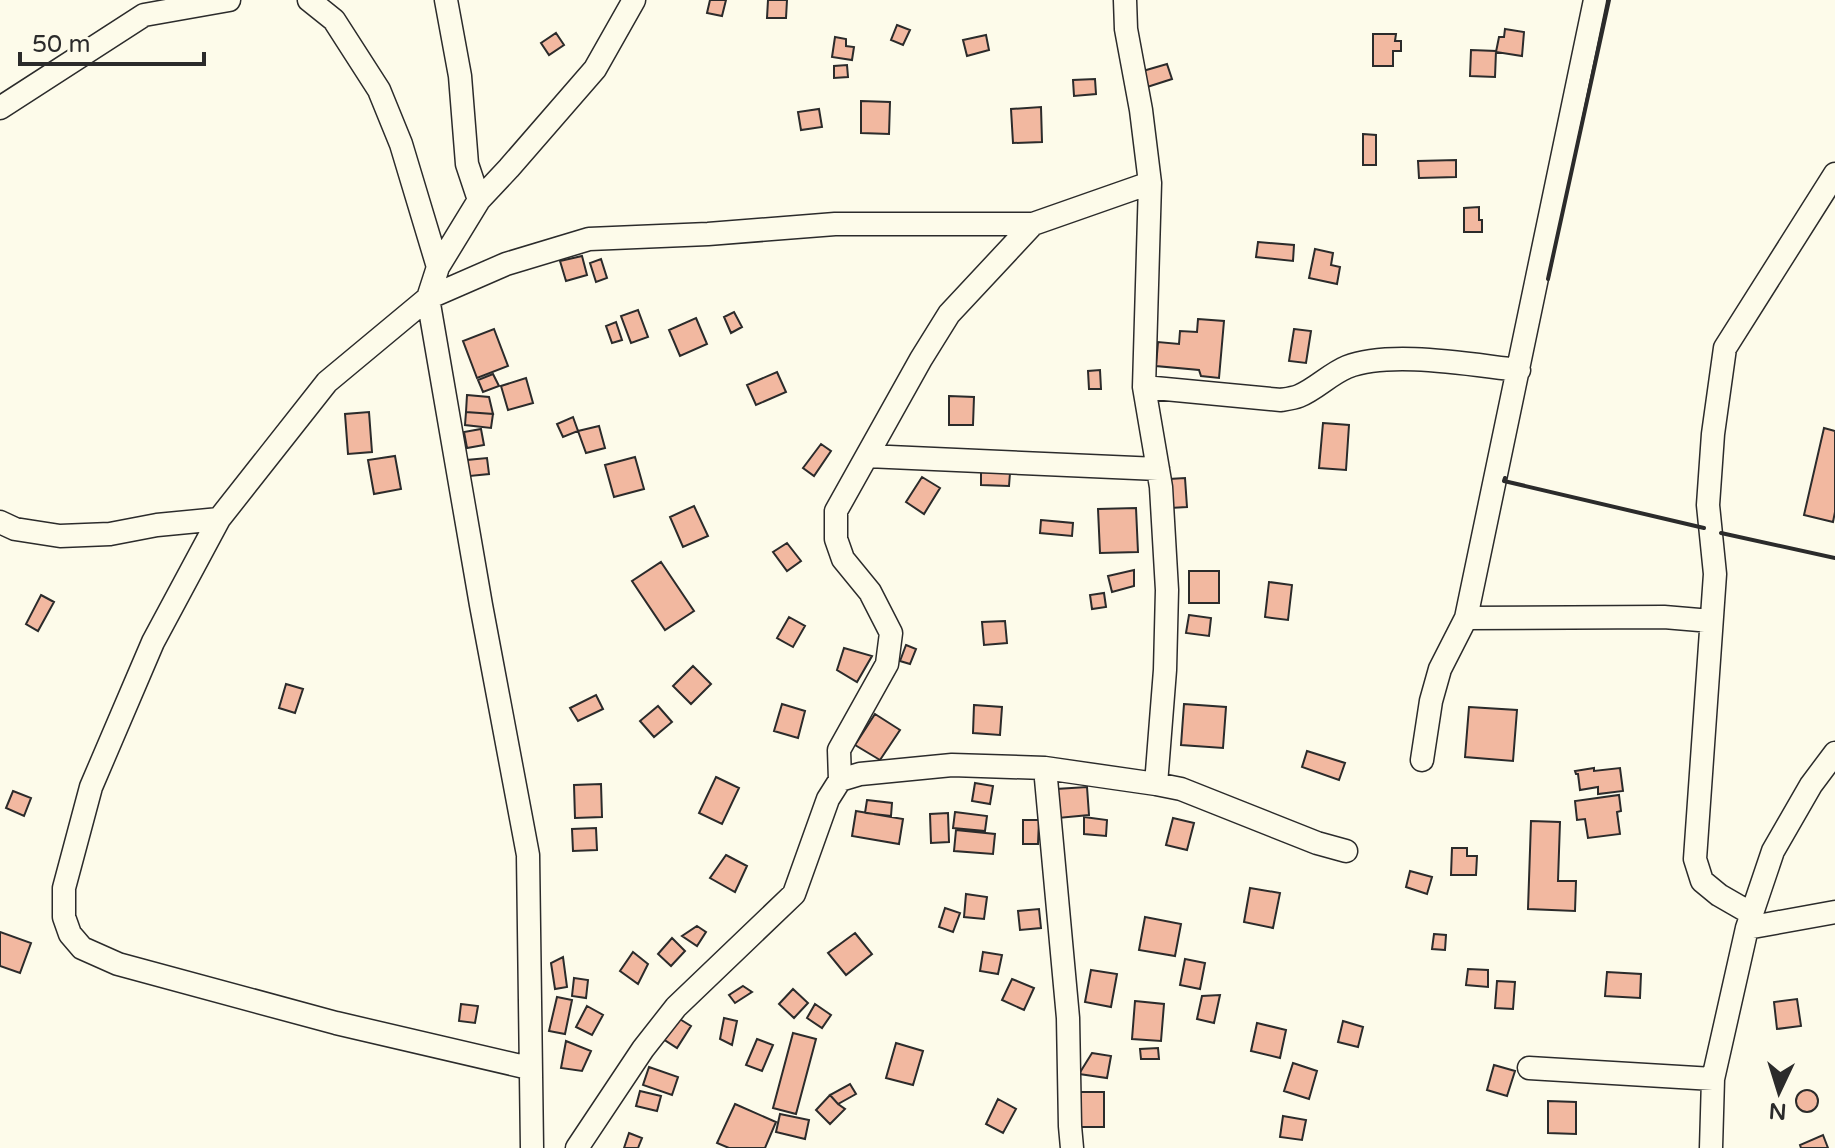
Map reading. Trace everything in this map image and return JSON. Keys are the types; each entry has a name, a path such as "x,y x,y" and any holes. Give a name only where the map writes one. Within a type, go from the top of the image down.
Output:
{"street":[{"path":"0,108 144,15 229,0"},
{"path":"309,0 334,20 379,90 401,144 438,267"},
{"path":"446,0 460,76 467,164 479,200"},
{"path":"532,1148 528,855 428,298 438,267 479,200 595,69 634,0"},
{"path":"1125,0 1126,29 1150,183 1144,387 1161,487 1167,590 1165,670 1156,784"},
{"path":"1422,760 1431,701 1440,669 1466,618 1595,0"},
{"path":"1835,174 1725,348 1713,434 1708,505 1715,574 1695,859 1702,881 1749,921 1835,912"},
{"path":"529,1068 336,1023 118,964 82,948 70,934 64,917 64,888 91,787 153,642 219,519 327,382 428,298 506,264 589,239 835,224 1033,224 1150,183"},
{"path":"577,1148 643,1049 676,1007 794,894 828,799 840,780 839,750 887,664 891,633 870,592 843,559 836,539 836,511 949,314 1033,224"},
{"path":"1144,387 1281,400 1301,395 1347,368 1375,361 1416,360 1519,370"},
{"path":"867,456 1158,469"},
{"path":"0,522 15,529 60,536 110,534 157,525 219,519"},
{"path":"1466,618 1664,617 1711,621"},
{"path":"1711,1148 1713,1079 1749,921 1773,851 1811,785 1835,753"},
{"path":"840,780 860,774 952,765 1045,768 1181,789 1317,843 1346,851"},
{"path":"1045,768 1067,1005 1072,1148"},
{"path":"1529,1068 1713,1079"}],"building":[{"path":"710,0 726,0 722,16 707,13"},
{"path":"768,0 787,0 786,18 767,18"},
{"path":"897,25 910,30 903,45 891,40"},
{"path":"1505,29 1524,32 1522,56 1496,52 1499,37 1504,37"},
{"path":"556,33 564,45 549,55 541,43"},
{"path":"1373,34 1396,34 1395,41 1401,41 1401,51 1393,51 1393,66 1373,66"},
{"path":"986,35 989,50 967,56 963,40"},
{"path":"835,37 846,39 846,46 854,47 852,60 832,57"},
{"path":"1471,50 1496,51 1495,77 1470,76"},
{"path":"1167,64 1172,79 1141,89 1136,73"},
{"path":"847,65 848,77 834,78 834,66"},
{"path":"1095,79 1096,94 1074,96 1073,80"},
{"path":"861,101 890,102 889,134 861,133"},
{"path":"1041,107 1042,142 1013,143 1011,109"},
{"path":"819,109 822,127 801,130 798,112"},
{"path":"1363,134 1376,135 1376,165 1363,165"},
{"path":"1456,160 1456,177 1419,178 1418,161"},
{"path":"1479,207 1482,232 1464,232 1464,208"},
{"path":"1258,242 1294,245 1293,261 1256,257"},
{"path":"1315,249 1333,253 1331,265 1340,267 1337,284 1309,278"},
{"path":"582,256 587,275 566,281 560,261"},
{"path":"601,259 607,278 596,282 590,263"},
{"path":"638,310 648,337 631,343 621,316"},
{"path":"734,312 742,327 731,333 724,317"},
{"path":"696,318 707,344 680,356 669,330"},
{"path":"1198,319 1224,321 1219,378 1201,376 1199,370 1156,366 1158,342 1179,344 1180,331 1197,332"},
{"path":"616,322 622,340 612,343 606,326"},
{"path":"494,329 508,366 477,378 463,341"},
{"path":"1294,329 1311,331 1306,363 1289,361"},
{"path":"1100,370 1101,389 1089,389 1088,371"},
{"path":"777,372 786,392 756,405 747,385"},
{"path":"493,374 499,386 483,392 478,380"},
{"path":"526,378 533,403 508,410 501,386"},
{"path":"467,395 489,397 493,414 466,412"},
{"path":"949,396 974,397 973,425 949,425"},
{"path":"369,412 372,452 348,454 345,414"},
{"path":"466,412 493,414 491,428 465,425"},
{"path":"573,417 578,431 563,437 557,424"},
{"path":"1323,423 1349,425 1346,470 1319,468"},
{"path":"599,426 605,448 586,453 578,431"},
{"path":"1824,428 1835,431 1833,522 1804,515"},
{"path":"481,429 484,445 467,448 464,432"},
{"path":"821,444 831,451 814,476 803,468"},
{"path":"395,456 401,489 374,494 368,460"},
{"path":"635,457 644,489 614,497 605,465"},
{"path":"487,458 489,474 470,476 467,460"},
{"path":"981,472 1010,473 1009,486 981,485"},
{"path":"922,477 940,488 924,514 906,502"},
{"path":"1185,478 1187,507 1170,508 1169,479"},
{"path":"694,506 708,536 683,547 670,517"},
{"path":"1136,508 1138,552 1100,553 1098,509"},
{"path":"1041,520 1073,523 1072,536 1040,533"},
{"path":"787,543 801,561 787,571 773,552"},
{"path":"661,562 694,611 665,630 632,581"},
{"path":"1134,570 1134,586 1112,592 1108,576"},
{"path":"1189,571 1219,571 1219,603 1189,603"},
{"path":"1269,582 1292,585 1288,620 1265,617"},
{"path":"1104,593 1106,607 1092,609 1090,595"},
{"path":"41,595 54,602 38,631 26,624"},
{"path":"1189,615 1211,618 1209,636 1186,633"},
{"path":"789,617 805,626 793,647 777,638"},
{"path":"1005,621 1007,643 984,645 982,622"},
{"path":"906,645 916,649 910,664 900,661"},
{"path":"844,648 872,656 857,682 837,670"},
{"path":"693,666 711,684 691,704 673,686"},
{"path":"286,684 303,689 295,713 279,708"},
{"path":"596,695 603,709 578,721 570,708"},
{"path":"782,704 805,711 798,738 774,731"},
{"path":"1184,704 1226,707 1223,748 1181,745"},
{"path":"974,705 1002,707 1000,735 973,733"},
{"path":"658,706 672,722 654,737 640,721"},
{"path":"1469,707 1517,710 1513,761 1465,757"},
{"path":"875,714 900,730 880,760 855,745"},
{"path":"1307,751 1345,763 1339,780 1302,767"},
{"path":"1594,768 1594,771 1620,768 1623,791 1598,794 1598,787 1580,790 1575,771"},
{"path":"716,777 739,788 722,824 699,813"},
{"path":"975,783 993,786 990,804 972,801"},
{"path":"601,784 602,817 575,818 574,785"},
{"path":"1087,787 1089,815 1058,818 1056,789"},
{"path":"13,791 31,798 24,816 6,808"},
{"path":"1619,795 1621,811 1617,812 1620,834 1588,838 1585,819 1577,820 1575,801"},
{"path":"867,800 892,803 891,816 865,813"},
{"path":"856,811 903,819 899,844 852,836"},
{"path":"955,812 987,816 985,831 953,828"},
{"path":"948,813 949,842 931,843 930,814"},
{"path":"1084,817 1107,820 1106,836 1084,834"},
{"path":"1173,818 1194,823 1187,850 1166,845"},
{"path":"1023,820 1039,820 1038,844 1023,844"},
{"path":"1531,821 1560,822 1558,881 1576,881 1575,911 1528,909"},
{"path":"596,828 597,850 573,851 572,829"},
{"path":"956,830 995,834 993,854 954,851"},
{"path":"1452,848 1467,848 1467,856 1477,856 1476,875 1451,875"},
{"path":"726,855 747,866 735,892 710,878"},
{"path":"1410,871 1432,877 1427,894 1406,887"},
{"path":"1250,888 1280,893 1273,928 1244,922"},
{"path":"966,894 987,897 984,919 964,917"},
{"path":"945,908 960,913 953,932 939,927"},
{"path":"1039,909 1041,928 1020,930 1018,911"},
{"path":"1145,917 1181,924 1175,956 1139,950"},
{"path":"697,926 706,932 697,946 682,936"},
{"path":"0,932 31,943 20,973 0,966"},
{"path":"855,933 872,954 846,975 828,953"},
{"path":"1434,934 1446,935 1445,950 1432,949"},
{"path":"672,938 685,951 671,966 658,954"},
{"path":"633,952 648,964 638,984 620,971"},
{"path":"983,952 1002,955 998,974 980,971"},
{"path":"563,957 567,987 555,989 551,963"},
{"path":"1185,959 1205,963 1200,989 1180,985"},
{"path":"1468,969 1488,970 1488,987 1466,985"},
{"path":"1091,970 1117,974 1111,1007 1085,1002"},
{"path":"1607,972 1641,974 1640,998 1605,996"},
{"path":"574,978 588,980 586,998 572,996"},
{"path":"1012,979 1034,988 1024,1010 1002,1000"},
{"path":"1497,981 1515,982 1513,1009 1495,1008"},
{"path":"743,986 752,992 735,1003 729,995"},
{"path":"793,989 808,1003 794,1018 779,1004"},
{"path":"1220,995 1214,1023 1197,1019 1202,996"},
{"path":"557,997 572,1000 565,1034 549,1031"},
{"path":"1797,999 1801,1026 1777,1029 1774,1002"},
{"path":"1135,1001 1164,1004 1161,1041 1132,1039"},
{"path":"461,1004 478,1006 475,1023 459,1021"},
{"path":"815,1004 831,1015 822,1028 807,1018"},
{"path":"587,1006 603,1015 592,1035 576,1027"},
{"path":"678,1018 691,1026 677,1048 660,1037"},
{"path":"724,1018 737,1021 732,1045 720,1039"},
{"path":"1343,1021 1363,1027 1358,1047 1338,1042"},
{"path":"1257,1023 1286,1030 1280,1058 1251,1051"},
{"path":"793,1033 816,1039 796,1114 773,1108"},
{"path":"757,1039 773,1045 762,1071 746,1065"},
{"path":"566,1041 591,1051 582,1071 561,1068"},
{"path":"896,1043 923,1051 913,1085 886,1078"},
{"path":"1158,1048 1159,1059 1141,1059 1140,1049"},
{"path":"1092,1053 1111,1056 1107,1078 1079,1074"},
{"path":"1293,1063 1317,1071 1309,1099 1284,1091"},
{"path":"1494,1065 1515,1071 1507,1096 1487,1090"},
{"path":"649,1067 678,1077 672,1095 643,1085"},
{"path":"850,1084 856,1094 838,1104 830,1095"},
{"path":"1803,1090 1811,1090 1818,1101 1811,1112 1803,1112 1796,1105 1796,1097"},
{"path":"640,1091 661,1096 657,1111 636,1106"},
{"path":"1074,1092 1104,1092 1104,1127 1074,1127"},
{"path":"830,1095 845,1109 830,1124 816,1110"},
{"path":"998,1099 1016,1109 1003,1133 986,1124"},
{"path":"1548,1101 1576,1102 1576,1134 1548,1133"},
{"path":"735,1104 776,1122 765,1148 729,1148 717,1143"},
{"path":"780,1114 809,1120 805,1139 776,1132"},
{"path":"1283,1116 1306,1120 1302,1140 1280,1137"},
{"path":"629,1133 642,1138 638,1148 624,1148"},
{"path":"1823,1135 1828,1148 1801,1148 1800,1145"}],"wall":[{"path":"1548,279 1609,0"},
{"path":"1505,478 1504,481 1704,528"},
{"path":"1721,533 1835,558"}]}
